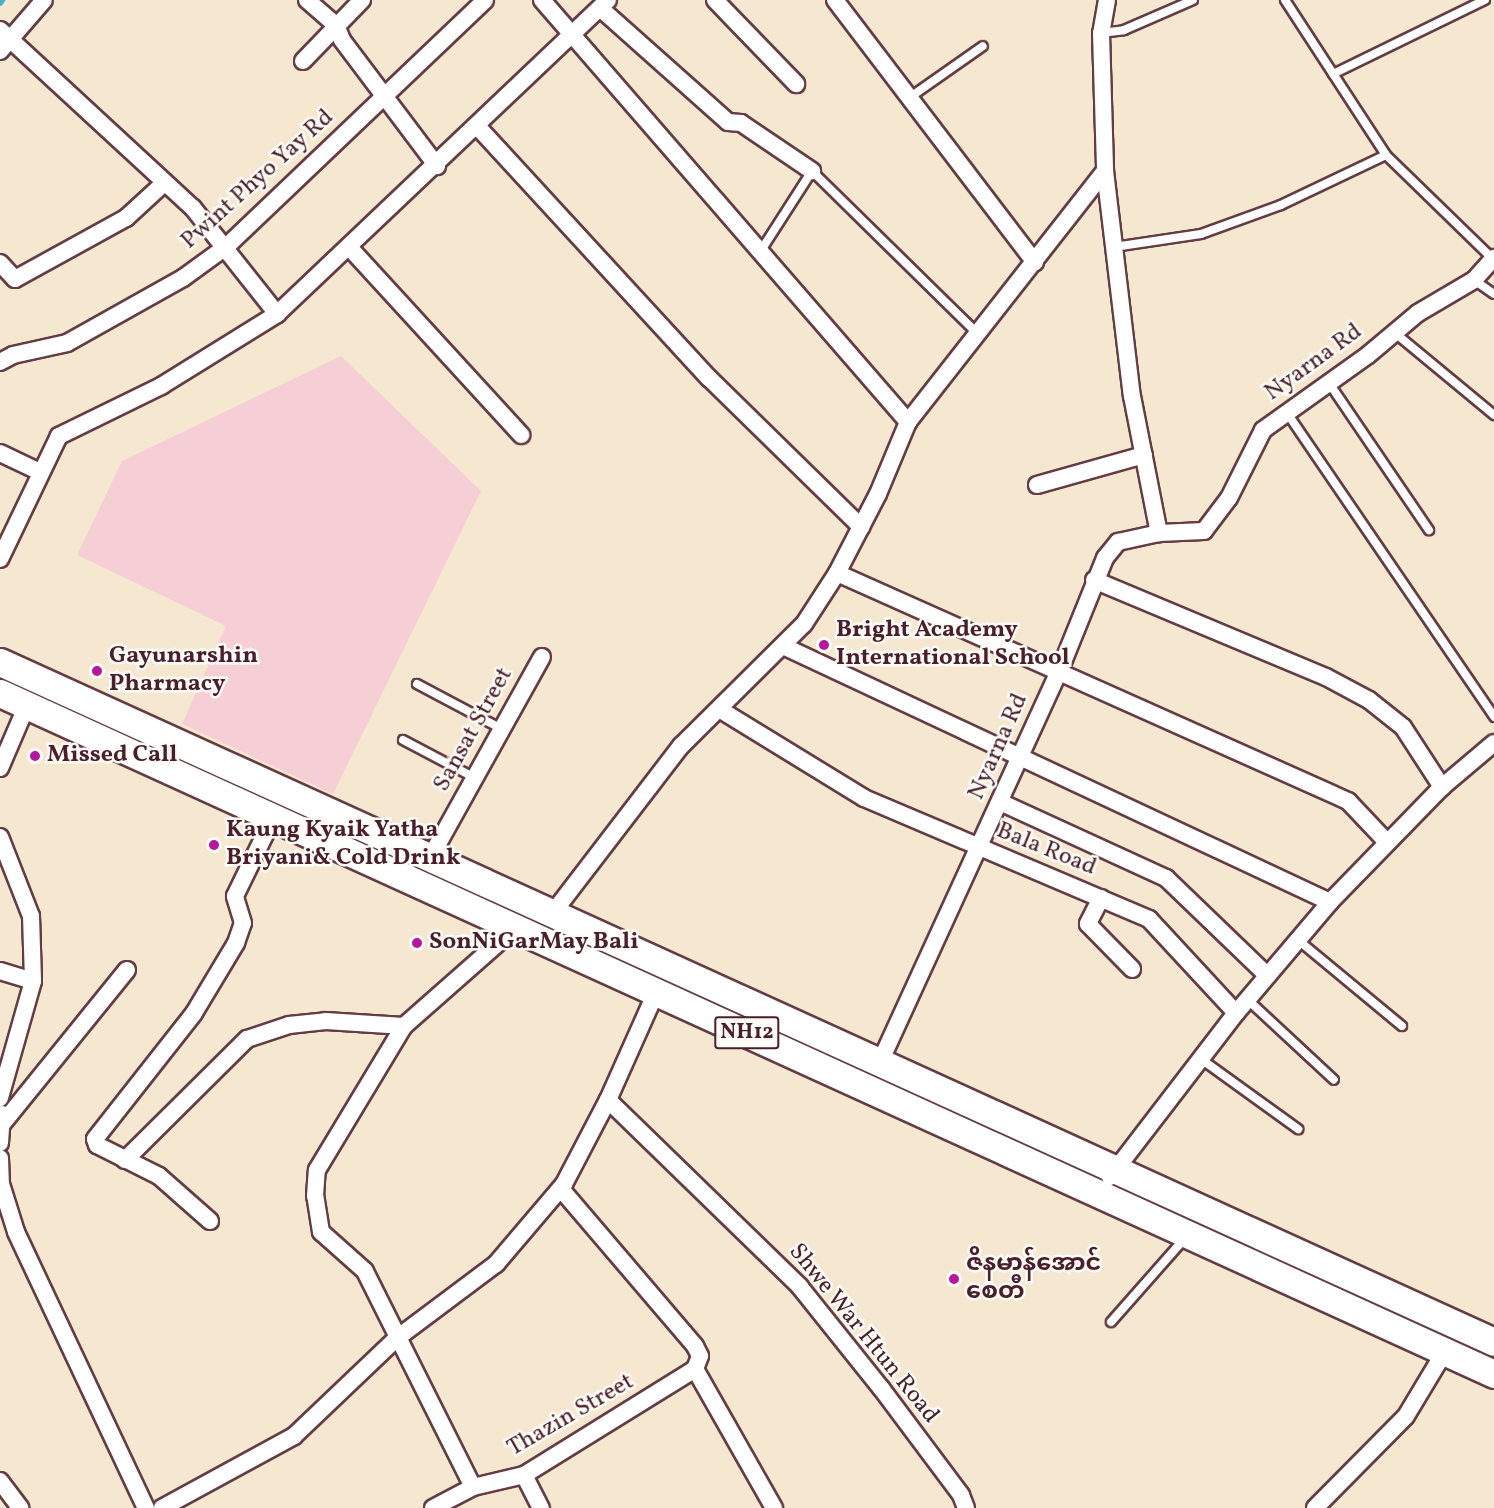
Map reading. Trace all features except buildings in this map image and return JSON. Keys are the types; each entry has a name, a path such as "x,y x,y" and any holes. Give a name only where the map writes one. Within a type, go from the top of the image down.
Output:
{"highway":[{"name":"NH12","path":"0,662 552,914 881,1060 1494,1342"},
{"name":"NH12","path":"0,693 1494,1374"},
{"path":"133,754 145,728"},
{"path":"298,830 312,804"},
{"path":"459,903 472,877"},
{"path":"644,987 645,956"},
{"path":"788,1052 799,1025"},
{"path":"946,1123 961,1097"},
{"path":"1258,1265 1271,1239"},
{"path":"1450,1353 1468,1330"}],"street":[{"path":"44,0 3,40 193,208 227,246 276,314"},
{"path":"307,0 336,26 342,40 437,166"},
{"path":"303,61 362,0"},
{"name":"Pwint Phyo Yay Rd","path":"0,362 13,355 67,343 183,278 227,246 485,0"},
{"path":"542,0 569,35 908,422"},
{"path":"715,0 796,84"},
{"path":"835,0 1035,263"},
{"path":"1107,0 1101,33 1105,171 1132,396 1159,533"},
{"path":"0,559 40,471 59,436 71,428 161,386 276,314 437,166 569,35 604,4 728,122 741,123 812,171"},
{"path":"477,126 709,378 861,527"},
{"path":"552,914 681,746 804,624 837,573 861,527 908,422 1105,171"},
{"path":"0,263 8,276 15,279 126,218 165,183"},
{"path":"349,247 521,435"},
{"name":"Nyarna Rd","path":"881,1060 1059,672 1094,580 1118,542 1159,533 1204,531 1229,498 1263,430 1329,383 1418,313 1474,280 1493,258"},
{"path":"0,453 40,471"},
{"path":"1037,485 1144,455"},
{"path":"837,573 1348,801 1386,841"},
{"path":"1094,580 1326,677 1369,699 1403,727 1442,787"},
{"path":"783,646 1330,902"},
{"name":"Sansat Street","path":"430,858 542,657"},
{"path":"0,768 27,705"},
{"name":"Bala Road","path":"719,709 864,798 1101,898 1154,923 1236,1013"},
{"path":"1101,1193 1116,1168 1236,1013 1330,902 1386,841 1442,787 1494,743"},
{"path":"1000,802 1166,878 1268,976"},
{"path":"210,1221 159,1176 97,1146 95,1139 194,1012 236,943 243,923 235,896 273,818"},
{"path":"0,837 31,916 33,981 0,1099 3,1123 0,1143"},
{"path":"1101,898 1088,924 1132,969"},
{"path":"472,1487 361,1264 321,1232 315,1196 317,1170 404,1026 514,929"},
{"path":"3,1123 127,970"},
{"path":"0,971 33,981"},
{"path":"162,1508 294,1436 397,1338 496,1264 561,1189 608,1100 644,987"},
{"path":"125,1160 247,1039 289,1025 326,1021 404,1026"},
{"name":"Shwe War Htun Road","path":"608,1100 800,1287 881,1388 961,1495 966,1508"},
{"path":"0,1158 1,1184 16,1232 146,1508"},
{"path":"561,1189 695,1346 700,1356 695,1369 774,1508"},
{"path":"1316,1508 1406,1416 1450,1353"},
{"name":"Thazin Street","path":"439,1507 472,1487 524,1475 695,1369"},
{"path":"524,1475 541,1508"},
{"path":"0,1481 20,1508"}],"lane":[{"path":"1101,33 1124,30 1193,0"},
{"path":"1286,0 1386,155 1493,258"},
{"path":"1333,74 1485,0"},
{"path":"909,98 983,46"},
{"path":"1114,247 1201,234 1281,206 1386,155"},
{"path":"759,253 812,171 978,334"},
{"path":"1474,280 1494,294"},
{"path":"1395,333 1494,415"},
{"path":"1329,383 1428,530"},
{"path":"1287,413 1494,717"},
{"path":"417,684 502,729"},
{"path":"403,740 475,778"},
{"path":"1298,940 1402,1026"},
{"path":"1248,1000 1334,1080"},
{"path":"1201,1059 1298,1129"},
{"path":"1111,1322 1189,1233"}],"shaded area":[{"path":"341,356 481,491 333,794 182,724 226,626 77,555 122,461"}],"place":[{"name":"Bright Academy International School","path":"824,645"},
{"name":"Gayunarshin Pharmacy","path":"97,671"},
{"name":"Missed Call","path":"35,756"},
{"name":"Kaung Kyaik Yatha Briyani& Cold Drink","path":"214,845"},
{"name":"SonNiGarMay Bali","path":"417,943"},
{"name":"ဇိနမာန်အောင် စေတီ","path":"954,1279"}]}
